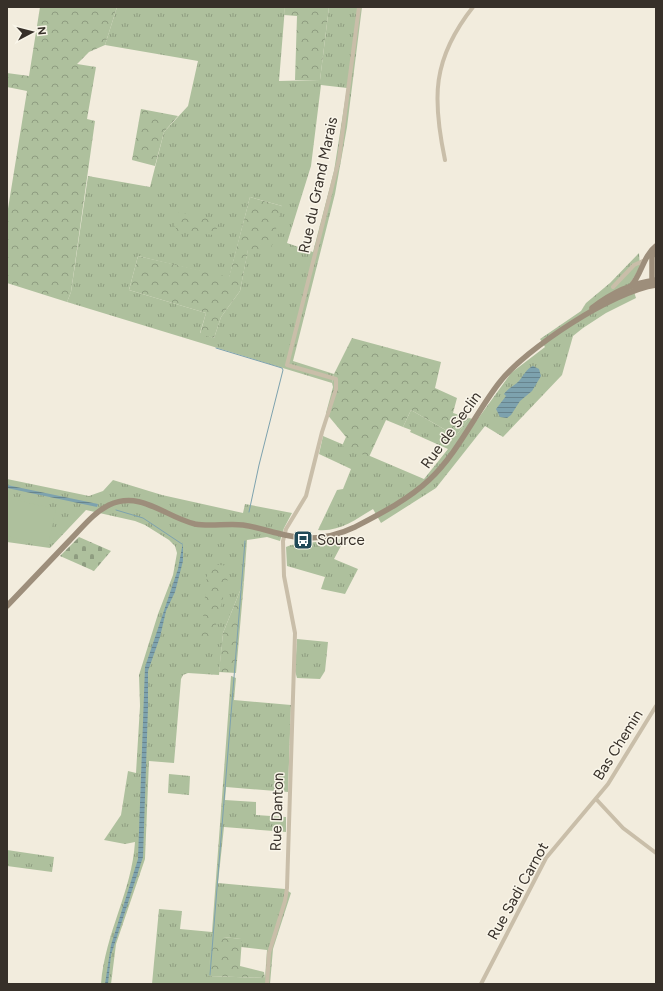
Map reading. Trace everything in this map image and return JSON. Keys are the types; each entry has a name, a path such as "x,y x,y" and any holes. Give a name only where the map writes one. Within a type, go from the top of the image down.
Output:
{"main road":[{"path":"631,286 650,252 656,247"},
{"path":"653,283 652,264 656,247"},
{"path":"645,260 652,264 656,270"},
{"path":"642,267 653,283"},
{"path":"578,320 603,300 631,286 653,283"},
{"path":"578,320 620,296 653,283"},
{"name":"Rue de Seclin","path":"7,606 103,509 119,502 136,501 149,504 195,524 242,525 284,535 311,538 342,532 366,521 414,492 430,480 444,464 500,382 521,360 578,320"}],"street":[{"name":"Rue du Grand Marais","path":"284,535 306,496 322,432 337,387 336,379 287,365 339,159 359,7"},
{"path":"444,160 437,119 437,86 439,70 449,43 460,23 473,7"},
{"path":"613,287 634,266 645,260"},
{"name":"Rue Danton","path":"267,984 270,953 285,901 287,888 295,639 294,621 284,576 284,535"},
{"name":"Bas Chemin","path":"598,797 613,777 656,706"},
{"path":"598,797 623,828 656,853"},
{"name":"Rue Sadi Carnot","path":"481,984 546,858 598,797"}],"green space":[{"path":"40,7 117,7 105,45 89,52 77,64 96,67 87,119 95,121 71,292 67,302 7,283 7,215 27,91 7,87 7,73 29,76"},
{"path":"117,7 285,7 279,81 320,80 329,7 362,7 347,127 335,194 293,361 334,374 332,383 67,302 71,292 88,176 150,187 164,132 188,106 198,61 105,45","holes":["321,85 347,88 334,171 313,252 287,243 311,166","250,197 282,206 248,249 240,291 221,317 214,338 200,333 206,313 129,290 138,256 229,278"]},
{"path":"285,7 329,7 320,80 295,80 297,16 284,15"},
{"path":"141,109 178,116 164,132 155,166 132,160"},
{"path":"250,197 282,206 270,252 248,250 240,291 221,317 214,338 200,334 206,313 129,290 138,256 229,277"},
{"path":"179,212 215,220 218,224 215,235 177,231 174,224"},
{"path":"639,253 640,267 631,282 636,298 606,313 573,336 562,375 503,437 485,426 436,488 381,523 373,509 340,527 318,530 337,490 343,489 351,469 319,454 323,436 424,479 448,449 410,432 411,430 403,427 411,410 456,436 469,418 477,420 511,373 545,347 540,339 581,311 586,303 610,283"},
{"path":"352,338 441,362 435,388 457,398 453,413 469,418 456,436 411,410 403,427 386,420 369,457 342,446 346,437 326,413 333,387 332,383 334,374"},
{"path":"7,479 89,496 103,491 113,480 162,495 243,513 245,504 292,513 284,528 280,541 267,537 247,540 244,581 223,633 219,675 188,673 183,675 181,679 174,763 149,761 145,859 116,944 111,984 101,984 103,965 129,878 135,842 125,844 104,840 121,815 128,771 136,773 140,706 139,675 158,614 173,575 177,553 175,546 169,540 145,525 135,521 86,510 50,548 7,542"},
{"path":"7,498 56,509 48,545 7,536"},
{"path":"79,537 111,551 94,571 60,556"},
{"path":"341,539 342,544 334,559 358,569 345,594 321,589 325,577 287,566 286,547 291,545"},
{"path":"208,564 231,566 212,641 201,640"},
{"path":"244,581 236,673 219,672 223,633"},
{"path":"297,639 328,642 325,671 320,679 297,678 295,671"},
{"path":"231,676 236,678 234,700 291,705 288,792 226,787 225,800 256,802 256,815 286,817 286,832 224,827 218,883 285,889 291,893 273,949 270,984 152,984 159,909 182,911 180,929 212,932","holes":["223,937 241,939 241,947 267,950 265,978 209,976 210,959"]},
{"path":"169,774 190,776 189,795 168,793"},
{"path":"7,850 54,857 52,872 7,866"},
{"path":"212,932 223,937 242,939 240,966 264,972 265,978 208,976"}],"water":[{"path":"533,366 539,369 541,376 532,391 520,401 511,415 507,418 500,417 496,409 506,396 504,394 519,381 525,372"},
{"path":"7,485 98,504 97,507 7,488"},
{"path":"183,542 183,561 175,592 166,611 160,637 148,671 143,857 111,955 108,984 105,984 111,945 138,859 145,667 178,569"}],"waterway":[{"path":"216,348 282,368 283,370 259,465 249,512"},
{"path":"116,510 143,518 182,544"},
{"path":"210,975 245,541"}],"place":[{"name":"Source","path":"303,540"}]}
